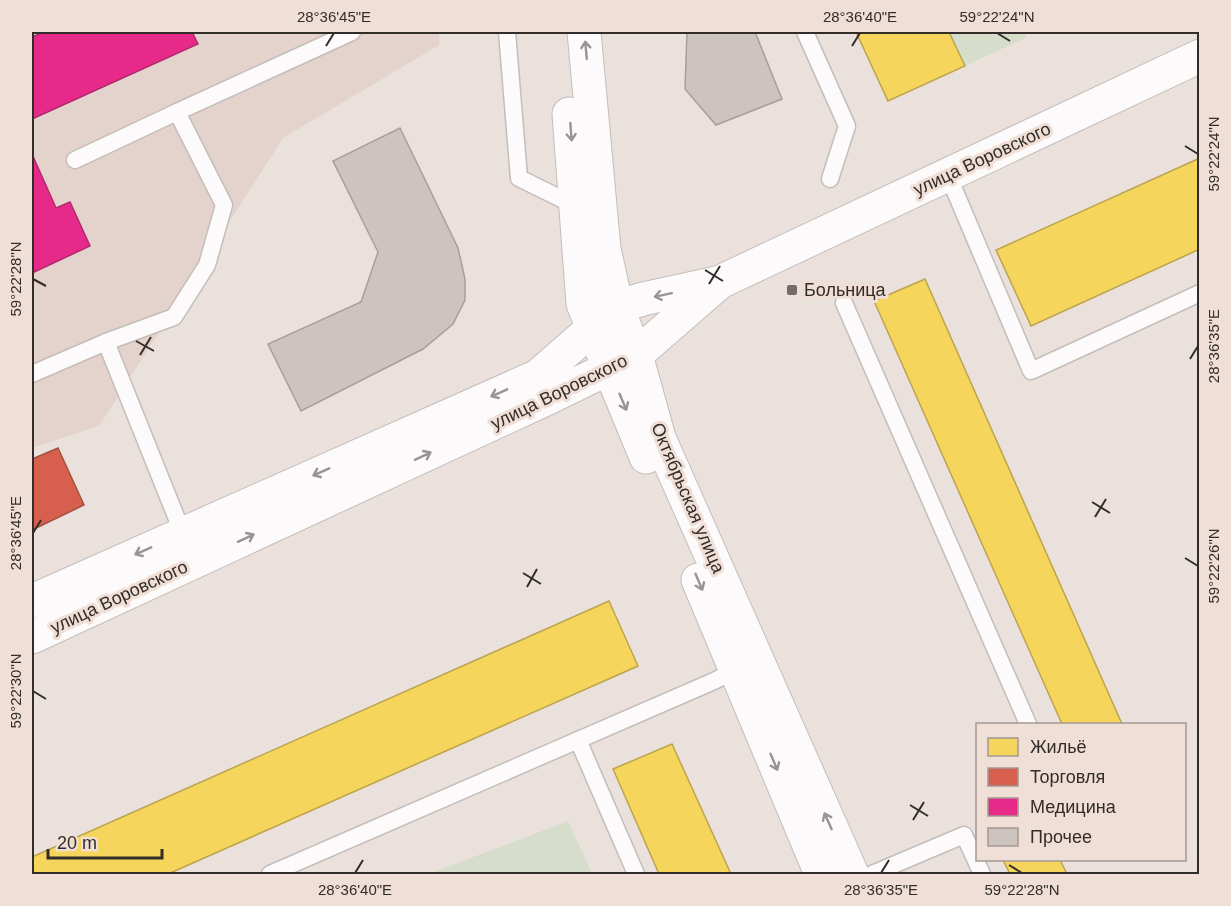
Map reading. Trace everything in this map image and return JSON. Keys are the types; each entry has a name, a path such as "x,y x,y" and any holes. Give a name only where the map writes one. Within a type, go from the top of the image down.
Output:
{"street":[{"path":"563,32 589,213"},
{"name":"Октябрьская улица","path":"584,32 589,213 604,249 605,318 622,361 659,438 746,664 852,874"},
{"name":"улица Воровского","path":"32,637 188,548 622,361 720,282 1200,56"},
{"path":"32,601 188,548 538,375 605,318 643,299 720,282"},
{"path":"746,664 821,874"}],"lane":[{"path":"75,160 352,32"},
{"path":"507,32 519,178 589,213"},
{"path":"805,32 847,126 830,179"},
{"path":"32,374 106,342 174,317 207,265 224,205 177,112"},
{"path":"948,175 1031,370 1200,293"},
{"path":"844,303 1028,723"},
{"path":"106,342 188,548"},
{"path":"270,874 746,664"},
{"path":"578,740 636,874"},
{"path":"872,874 971,832 976,851"}],"shaded area":[{"path":"32,32 439,32 439,45 283,138 99,426 32,448"}],"green space":[{"path":"949,32 1024,32 1027,37 965,66"},
{"path":"568,821 592,874 429,874"}],"building: Жильё":[{"path":"856,32 949,32 965,66 888,101"},
{"path":"1200,158 1200,249 1031,326 996,250"},
{"path":"925,279 1122,723 1062,723 874,301"},
{"path":"609,601 638,666 168,874 32,874 32,857"},
{"path":"672,744 731,874 659,874 613,769"},
{"path":"1004,861 1060,861 1067,874 1010,874"}],"building: Торговля":[{"path":"58,448 84,505 32,530 32,459"}],"building: Медицина":[{"path":"44,32 192,32 198,44 32,119 32,37"},
{"path":"32,154 56,208 70,202 90,246 32,273"}],"building: Прочее":[{"path":"687,32 755,32 782,99 716,125 685,89"},
{"path":"400,128 458,248 465,279 465,300 453,324 423,349 301,411 268,344 361,302 378,252 333,161"}],"place":[{"name":"Больница","path":"792,290"}]}
